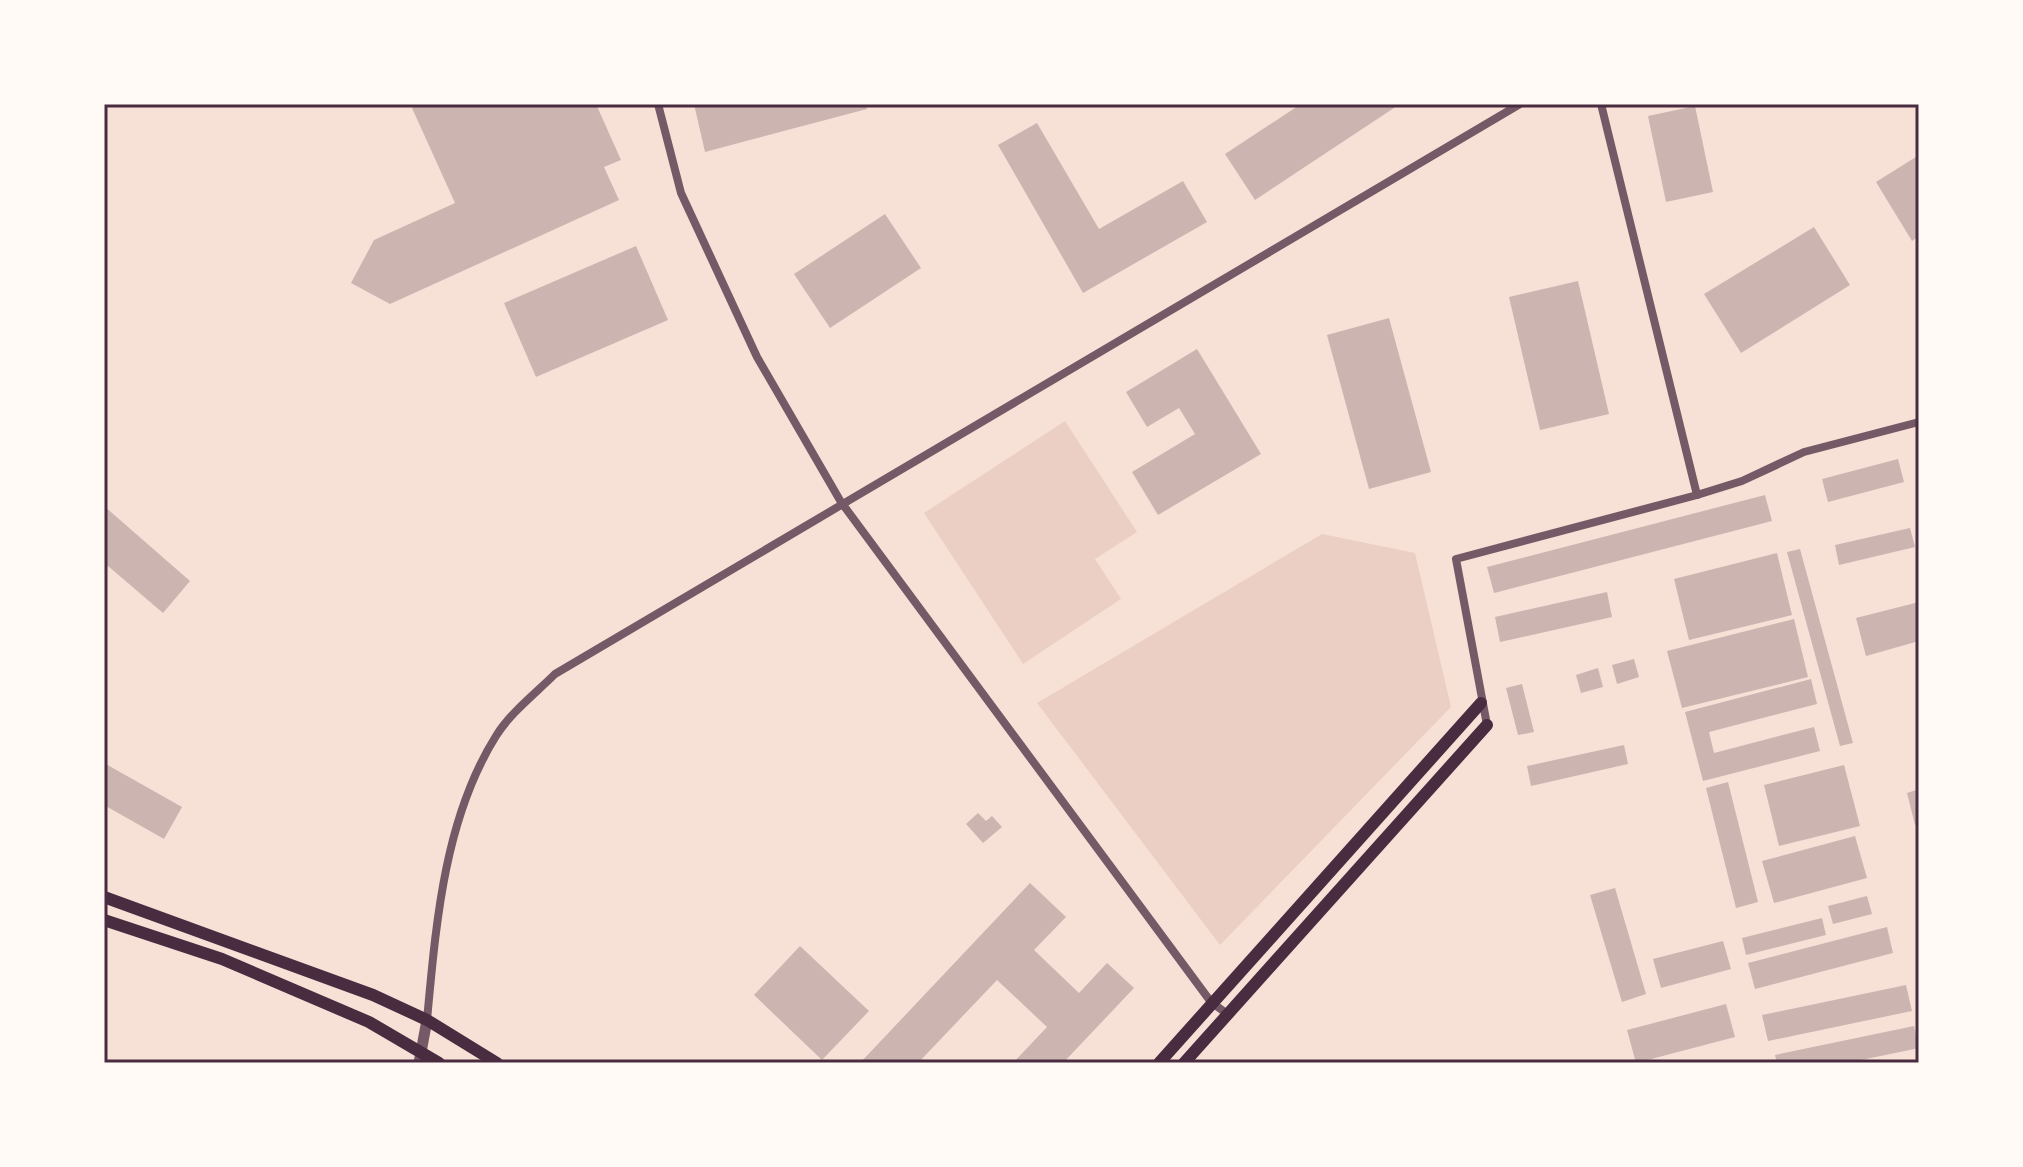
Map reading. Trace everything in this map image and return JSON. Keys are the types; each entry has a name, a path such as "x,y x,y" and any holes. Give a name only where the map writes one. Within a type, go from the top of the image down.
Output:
{"main road":[{"path":"1159,1063 1481,703"},
{"path":"1184,1063 1487,725"},
{"path":"104,897 373,995 427,1020 497,1063"},
{"path":"104,920 222,959 369,1022 419,1058 439,1063"}],"street":[{"path":"658,104 681,193 757,357 841,502 1211,1002 1226,1013"},
{"path":"419,1058 427,1020 434,937 465,796 497,733 555,674 841,502 1520,104"},
{"path":"1601,104 1697,495"},
{"path":"1487,725 1456,559 1697,495 1742,481 1804,452 1919,422"}],"shaded area":[{"path":"1065,421 1137,532 1095,559 1121,599 1023,664 924,513"},
{"path":"1322,534 1415,553 1451,707 1220,945 1037,703"}],"building":[{"path":"420,104 596,104 621,160 604,167 619,200 390,304 351,283 374,240 455,203 412,108"},
{"path":"694,104 865,104 867,109 705,152"},
{"path":"1301,104 1400,104 1255,200 1225,154"},
{"path":"1695,106 1713,192 1666,202 1648,116"},
{"path":"1037,123 1099,229 1183,181 1207,222 1083,293 998,145"},
{"path":"1919,155 1919,236 1912,241 1876,182"},
{"path":"885,214 921,268 830,328 794,274"},
{"path":"1814,227 1850,285 1741,353 1704,294"},
{"path":"636,246 668,320 536,377 504,303"},
{"path":"1578,281 1609,414 1540,430 1509,297"},
{"path":"1389,318 1431,472 1369,489 1327,335"},
{"path":"1197,349 1261,454 1158,515 1132,472 1195,434 1179,408 1147,427 1126,392"},
{"path":"1898,459 1904,482 1828,502 1822,479"},
{"path":"1765,495 1772,521 1494,593 1487,567"},
{"path":"104,506 190,581 163,613 108,566 104,570"},
{"path":"1910,528 1915,547 1839,565 1835,545"},
{"path":"1800,549 1853,743 1840,746 1787,552"},
{"path":"1777,553 1792,615 1689,640 1674,579"},
{"path":"1607,592 1612,617 1500,642 1495,617"},
{"path":"1919,602 1919,641 1866,656 1856,618"},
{"path":"1794,619 1808,677 1682,708 1667,651"},
{"path":"1634,659 1639,677 1617,684 1612,665"},
{"path":"1598,668 1603,687 1581,693 1576,675"},
{"path":"1811,679 1817,704 1709,732 1714,753 1814,727 1820,751 1703,781 1685,712"},
{"path":"1522,684 1534,732 1518,735 1506,688"},
{"path":"1624,745 1628,764 1531,786 1527,766"},
{"path":"104,763 182,807 164,839 104,805"},
{"path":"1844,765 1860,826 1779,846 1764,785"},
{"path":"1728,782 1758,902 1736,908 1706,788"},
{"path":"1919,789 1919,824 1915,825 1907,793"},
{"path":"978,813 986,821 992,816 1002,827 983,843 966,824"},
{"path":"1855,836 1867,878 1774,903 1762,861"},
{"path":"1030,883 1066,917 1034,950 1079,993 1107,963 1134,988 1063,1063 1013,1063 1047,1027 997,980 918,1063 860,1063"},
{"path":"1615,888 1646,994 1622,1002 1590,895"},
{"path":"1867,896 1872,914 1833,924 1828,906"},
{"path":"1822,918 1826,935 1746,955 1742,938"},
{"path":"1887,927 1893,953 1755,989 1748,963"},
{"path":"1723,941 1731,969 1661,988 1653,959"},
{"path":"800,946 869,1011 822,1060 754,995"},
{"path":"1906,985 1912,1011 1768,1041 1762,1015"},
{"path":"1726,1004 1735,1037 1636,1063 1627,1030"},
{"path":"1914,1026 1919,1048 1847,1063 1777,1063 1775,1055"}]}
